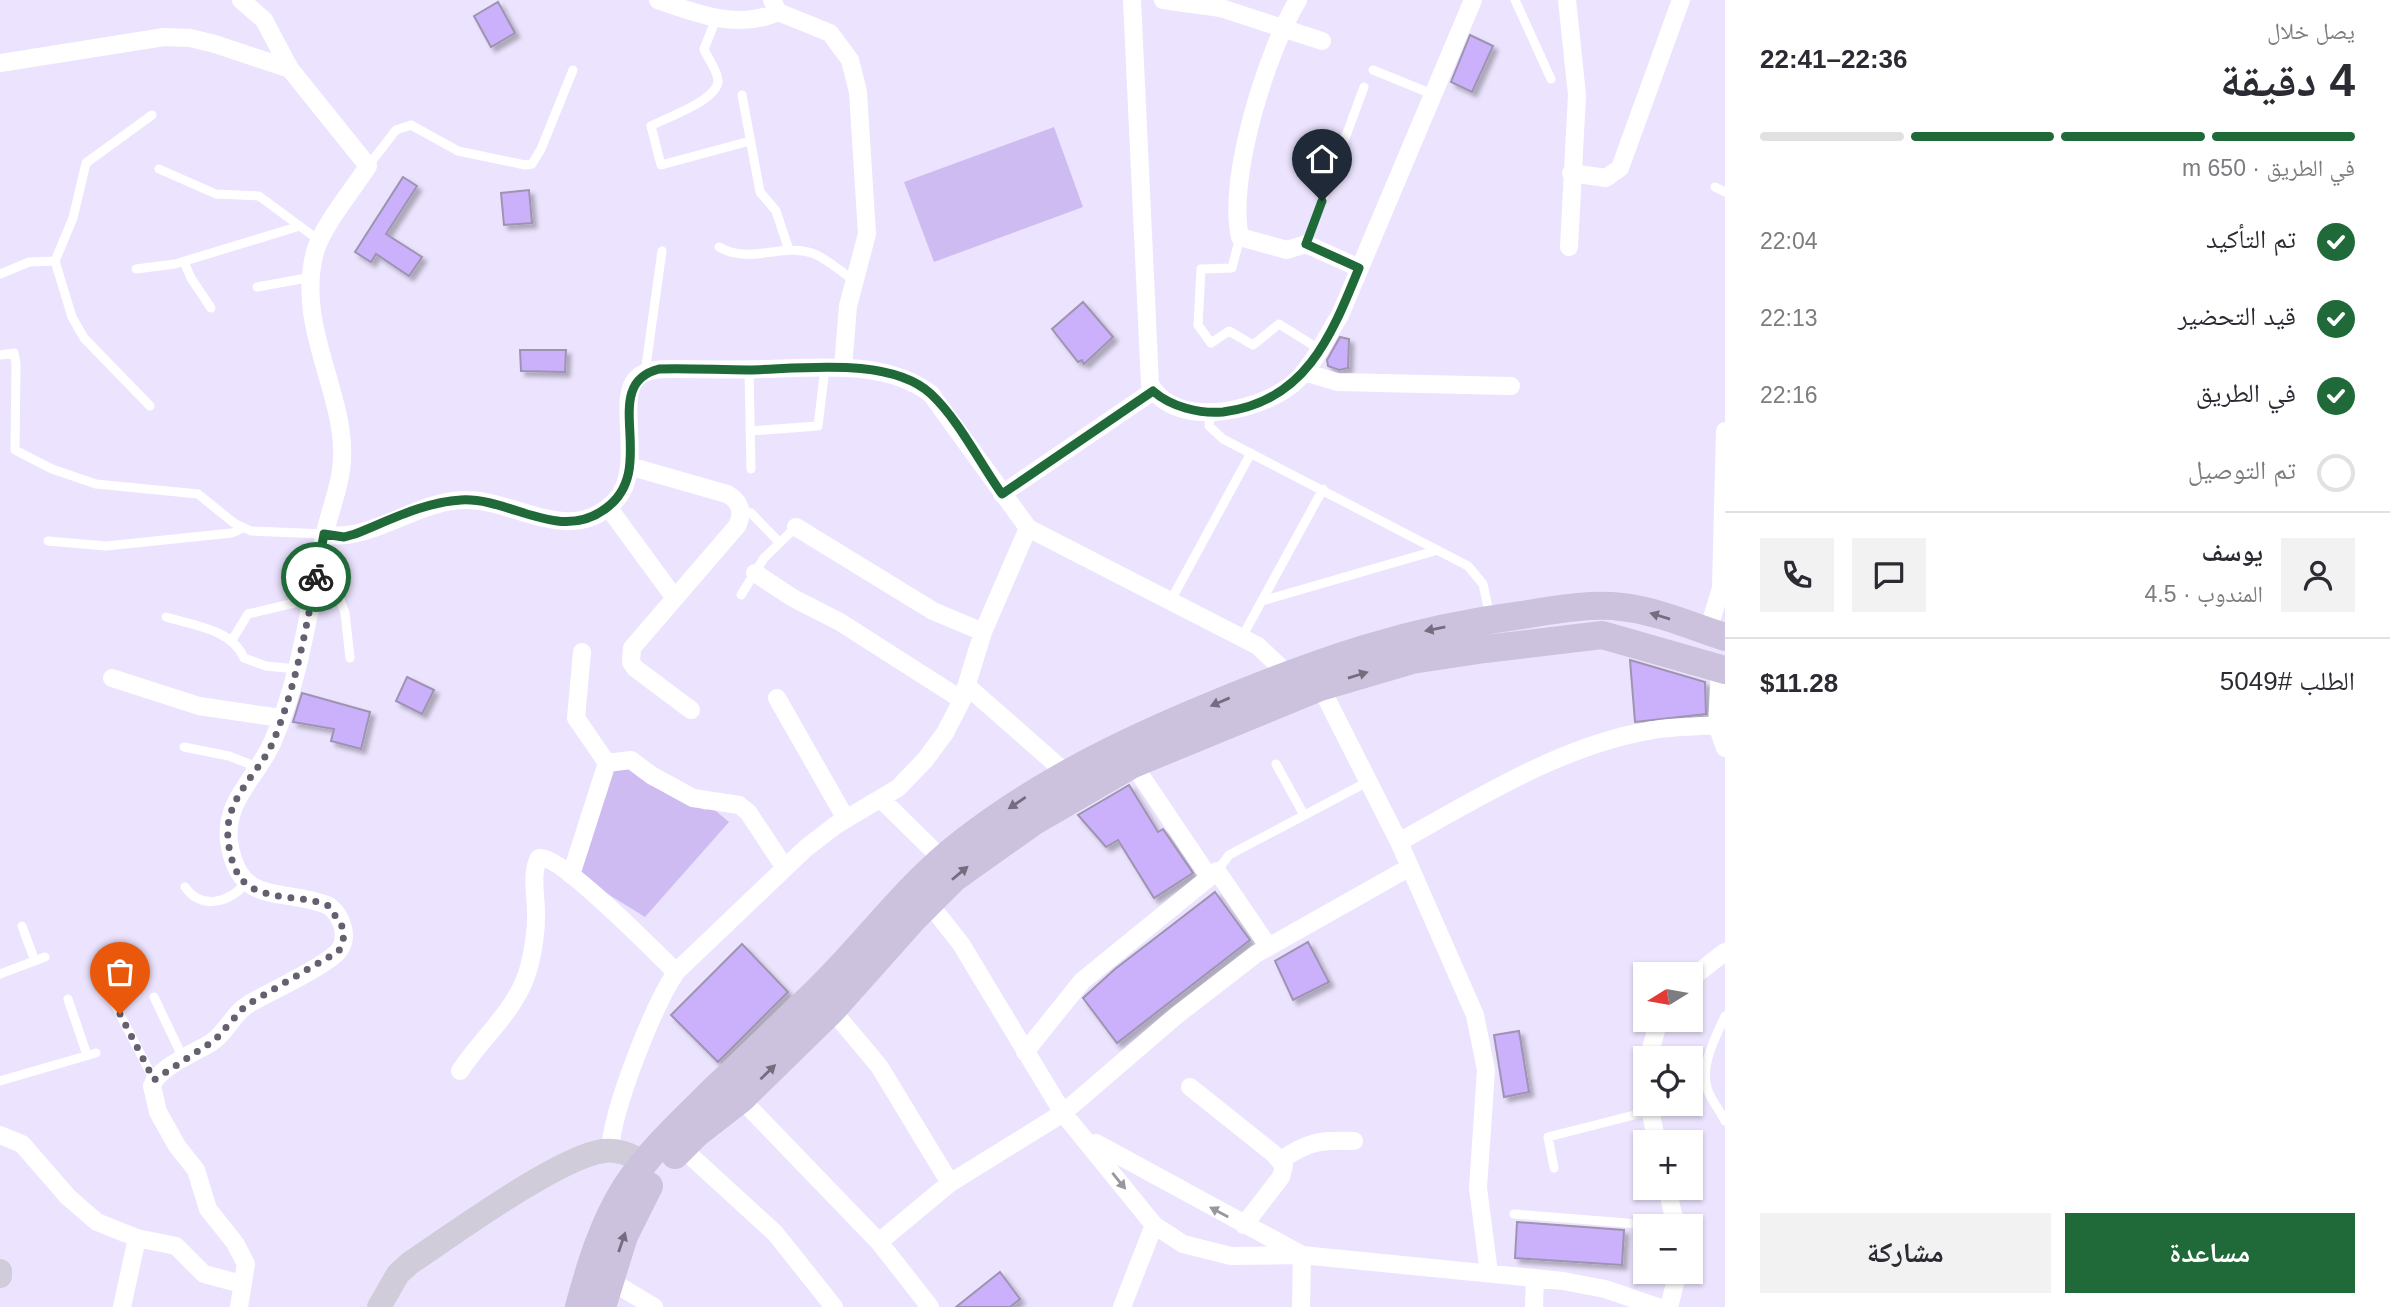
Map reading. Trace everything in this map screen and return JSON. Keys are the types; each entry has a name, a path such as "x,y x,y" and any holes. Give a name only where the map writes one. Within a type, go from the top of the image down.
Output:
{"main road":[{"path":"602,1307 624,1236 643,1194 682,1149 741,1099 832,1010 928,902 976,860 1004,840 1091,786 1391,639 1490,619 1597,606 1621,607 1717,634"},
{"path":"579,1307 612,1214 644,1163 674,1129 816,993 901,897 942,859 1017,803 1066,773 1122,743 1302,681 1412,660 1586,634 1620,638 1722,669"},
{"path":"379,1307 398,1274 410,1263 530,1185 586,1157 610,1151 628,1154 644,1163"}],"street":[{"path":"239,1307 246,1274 241,1254 208,1209 196,1170 177,1146 152,1095 154,1080 215,1040 245,1006 324,962 339,951 343,944 343,928 329,906 259,890 246,883 233,859 228,825 239,794 273,742 297,669 324,534 340,478 342,438 316,344 312,277 320,242 368,166 290,69 264,20 242,0"},
{"path":"658,0 716,19 754,19 775,6 830,33 850,60 861,111 867,214 866,246 848,306 843,368"},
{"path":"1132,0 1146,361 1153,391 1168,401 1210,413 1252,407 1267,401 1285,390 1304,372 1319,349 1340,314 1473,0"},
{"path":"1163,0 1221,8 1322,41"},
{"path":"1298,0 1282,26 1255,106 1240,187 1237,223 1240,237 1287,250 1306,244 1359,268"},
{"path":"1567,0 1577,96 1569,247"},
{"path":"1572,173 1606,178 1620,169 1681,0"},
{"path":"0,63 177,37 215,44 290,69"},
{"path":"324,534 344,537 428,506 461,500 476,500 534,517 563,522 594,516 608,507 624,488 629,466 631,389 637,378 645,373 673,369 843,368 895,376 931,394 1028,528 1171,600 1269,655 1302,681 1369,781 1466,991 1482,1042 1486,1087 1478,1188 1489,1273"},
{"path":"1304,372 1337,382 1511,386"},
{"path":"1002,494 1153,391"},
{"path":"1717,634 1721,588 1725,431"},
{"path":"629,466 727,494 738,503 741,511 737,526 632,648 631,662 635,668 691,710"},
{"path":"608,507 674,597"},
{"path":"796,527 933,611 983,632"},
{"path":"610,1151 616,1117 652,1019 664,990 676,972 785,868 846,820 898,788 925,760 945,733 964,693 983,632 1028,528"},
{"path":"755,573 793,598 964,693 1066,773"},
{"path":"582,652 576,718 607,763"},
{"path":"1722,669 1717,725 1725,748"},
{"path":"112,678 199,706 281,718"},
{"path":"777,698 846,820"},
{"path":"1399,842 1498,787 1600,743 1654,729 1717,725"},
{"path":"607,763 631,760 651,775 693,798 739,805 748,812 785,868"},
{"path":"571,875 607,763"},
{"path":"1133,764 1268,946"},
{"path":"881,799 942,859"},
{"path":"460,1071 478,1044 504,1017 524,980 536,925 536,871 539,858 552,859 676,972"},
{"path":"879,1242 950,1183 1063,1113 1177,1015 1268,946 1410,867"},
{"path":"1025,1052 1082,981 1213,874"},
{"path":"928,902 961,944 1063,1113 1154,1225 1183,1244 1231,1255 1301,1255 1535,1278 1605,1289 1658,1307"},
{"path":"1703,969 1725,952"},
{"path":"832,1010 879,1066 950,1183"},
{"path":"1190,1087 1281,1160 1283,1166 1280,1177 1244,1225"},
{"path":"741,1099 879,1242 930,1307"},
{"path":"1076,1128 1115,1156 1301,1255"},
{"path":"0,1135 22,1144 89,1216 136,1238 176,1246 204,1274 242,1283"},
{"path":"1281,1160 1302,1146 1319,1140 1354,1141"},
{"path":"682,1149 775,1233 834,1307"},
{"path":"1122,1307 1154,1225"},
{"path":"122,1307 136,1238"},
{"path":"1301,1255 1301,1307"},
{"path":"1534,1307 1535,1278"},
{"path":"609,1280 654,1307"},
{"path":"1669,1307 1675,1284"}],"lane":[{"path":"1515,0 1551,79"},
{"path":"716,19 705,49 718,80 716,88 704,100 651,126 661,165 750,141"},
{"path":"368,166 396,130 411,125 466,155 525,165 532,163 537,159 573,70"},
{"path":"1373,70 1432,94"},
{"path":"1306,244 1364,87"},
{"path":"742,95 760,192 776,211 789,250"},
{"path":"150,406 84,338 72,317 55,261 74,218 86,163 152,115"},
{"path":"159,169 216,194 259,196 320,242"},
{"path":"1715,187 1725,192"},
{"path":"136,269 184,262 300,226"},
{"path":"1240,237 1232,268 1201,269 1198,325 1211,343 1229,331 1253,345 1279,324 1319,349"},
{"path":"719,247 744,256 789,250 814,254 854,281"},
{"path":"645,373 662,251"},
{"path":"0,274 29,262 55,261"},
{"path":"184,262 211,309"},
{"path":"257,286 312,277"},
{"path":"0,355 14,353 16,364 15,450 52,469 96,484 198,494 243,528 261,532 324,534"},
{"path":"750,431 818,426 825,368"},
{"path":"749,370 751,469"},
{"path":"1210,413 1209,426 1214,433 1468,566 1477,574 1487,595 1490,619"},
{"path":"1171,600 1251,453"},
{"path":"1242,638 1323,489"},
{"path":"741,511 751,513 779,542"},
{"path":"741,595 779,542 796,527"},
{"path":"48,541 106,546 232,533 243,528"},
{"path":"1262,601 1438,550"},
{"path":"318,566 330,571 343,606 350,658"},
{"path":"232,640 248,614 311,599"},
{"path":"166,617 232,640 244,657 257,663 297,669"},
{"path":"184,747 229,756 257,767"},
{"path":"1276,764 1304,815"},
{"path":"1213,874 1229,855 1369,781"},
{"path":"185,887 195,898 215,902 230,900 246,883"},
{"path":"22,926 35,961"},
{"path":"0,974 45,957"},
{"path":"109,993 154,1080"},
{"path":"154,997 184,1060"},
{"path":"0,1081 91,1054 68,999"},
{"path":"1725,1016 1705,1072 1707,1090 1725,1121"},
{"path":"1553,1168 1548,1137 1633,1112"},
{"path":"1514,1214 1633,1224"}],"shaded area":[{"path":"1054,127 1083,207 934,262 904,182"},
{"path":"629,765 648,784 705,810 710,806 729,822 645,917 582,878 580,867 613,771"}],"building":[{"path":"498,2 515,33 491,47 474,16"},
{"path":"1470,35 1493,46 1472,92 1451,82"},
{"path":"403,177 417,186 386,234 422,257 409,276 376,254 371,262 355,252"},
{"path":"529,190 532,223 504,225 501,193"},
{"path":"1083,302 1113,337 1084,364 1082,360 1078,362 1052,329"},
{"path":"1340,337 1349,339 1348,368 1339,370 1328,366 1327,360"},
{"path":"520,350 566,350 565,372 521,371"},
{"path":"1630,660 1705,682 1706,714 1635,722"},
{"path":"407,677 434,690 422,714 396,701"},
{"path":"302,693 370,712 361,749 331,741 334,729 293,722"},
{"path":"1129,785 1158,832 1163,829 1193,873 1154,898 1118,840 1106,847 1078,815"},
{"path":"1215,892 1250,940 1117,1043 1083,998 1115,969"},
{"path":"1308,942 1329,982 1293,1000 1275,961"},
{"path":"742,944 788,992 718,1062 671,1015"},
{"path":"1519,1031 1529,1092 1504,1097 1494,1035"},
{"path":"1517,1222 1624,1230 1622,1265 1515,1258"},
{"path":"1000,1272 1020,1299 1010,1307 956,1307"}],"way so far":[{"path":"120,1014 154,1080 215,1040 245,1006 324,962 339,951 343,944 343,928 338,916 329,906 259,890 242,880 233,859 228,836 229,817 234,804 273,742 293,684 316,577"}],"route":[{"path":"316,577 324,534 344,537 428,506 476,500 548,521 563,522 581,520 605,510 624,488 631,460 631,389 637,378 659,369 843,368 878,372 909,381 922,387 940,403 1002,494 1153,391 1168,401 1210,413 1252,407 1267,401 1299,379 1340,314 1359,268 1306,244 1322,201"}]}
